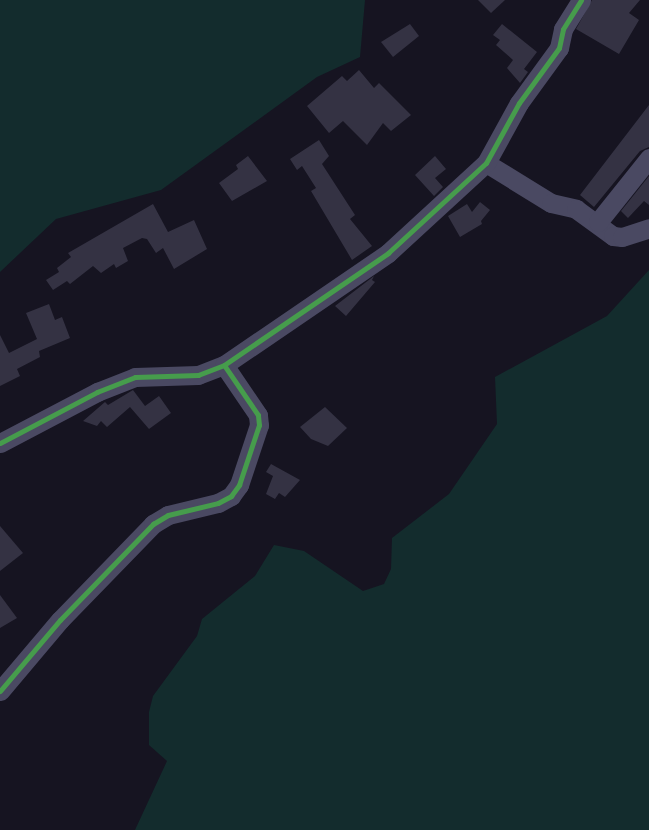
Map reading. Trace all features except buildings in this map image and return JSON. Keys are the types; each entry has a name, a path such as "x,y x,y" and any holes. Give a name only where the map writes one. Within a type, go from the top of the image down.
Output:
{"street":[{"path":"0,443 98,392 135,377 198,375 224,365 388,253 486,163 519,103 559,48 563,29 581,0"},
{"path":"598,222 649,158"},
{"path":"486,163 551,203 576,209 598,222 613,236 622,237 649,228"},
{"path":"0,691 60,620 153,524 168,515 218,503 231,496 239,485 259,425 258,415 224,365"}],"green space":[{"path":"0,0 365,0 360,57 317,77 161,190 56,219 0,272"},
{"path":"649,270 649,830 135,830 167,761 149,745 149,712 153,696 197,636 202,619 255,576 274,545 304,551 363,591 384,584 391,569 392,538 449,494 497,424 495,377 607,316"}],"cycle path":[{"path":"0,443 97,392 135,377 198,375 224,365 388,253 486,163 519,103 559,48 563,29 581,0"},
{"path":"0,691 60,620 153,524 168,515 218,503 231,496 239,485 259,425 258,415 224,365"}]}
